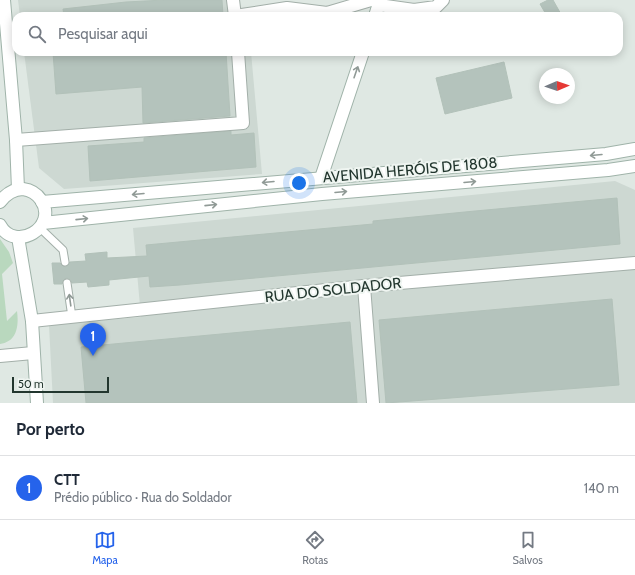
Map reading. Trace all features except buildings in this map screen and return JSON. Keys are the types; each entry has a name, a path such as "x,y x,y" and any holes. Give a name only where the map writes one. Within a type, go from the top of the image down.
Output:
{"street":[{"path":"4,0 4,37 16,140 18,189"},
{"path":"233,0 234,12"},
{"path":"338,12 376,5 414,10 436,7 443,0"},
{"path":"261,12 287,8 314,12"},
{"path":"16,140 243,123 238,56"},
{"path":"321,178 362,56"},
{"name":"AVENIDA HERÓIS DE 1808","path":"42,202 606,154 635,149"},
{"name":"AVENIDA HERÓIS DE 1808","path":"42,225 322,194 608,170 635,166"},
{"path":"0,202 5,195 18,189 32,192 42,202 45,208 42,225 34,234 27,237 18,238 6,232 0,225"},
{"path":"18,238 32,321 32,353 37,403"},
{"name":"RUA DO SOLDADOR","path":"32,321 364,286 635,263"},
{"path":"364,286 373,403"},
{"path":"0,356 32,353"}],"lane":[{"path":"42,225 63,250 65,262"},
{"path":"67,283 72,317"}],"shaded area":[{"path":"18,0 237,0 241,12 20,12"},
{"path":"25,56 251,56 262,174 64,189 39,168"},
{"path":"615,181 635,190 635,403 53,403 49,325 141,317 133,228"}],"green space":[{"path":"0,239 9,252 13,263 2,274 7,321 17,311 18,322 16,332 13,337 6,343 0,344"}],"place":[{"name":"CTT","path":"93,356"}]}
